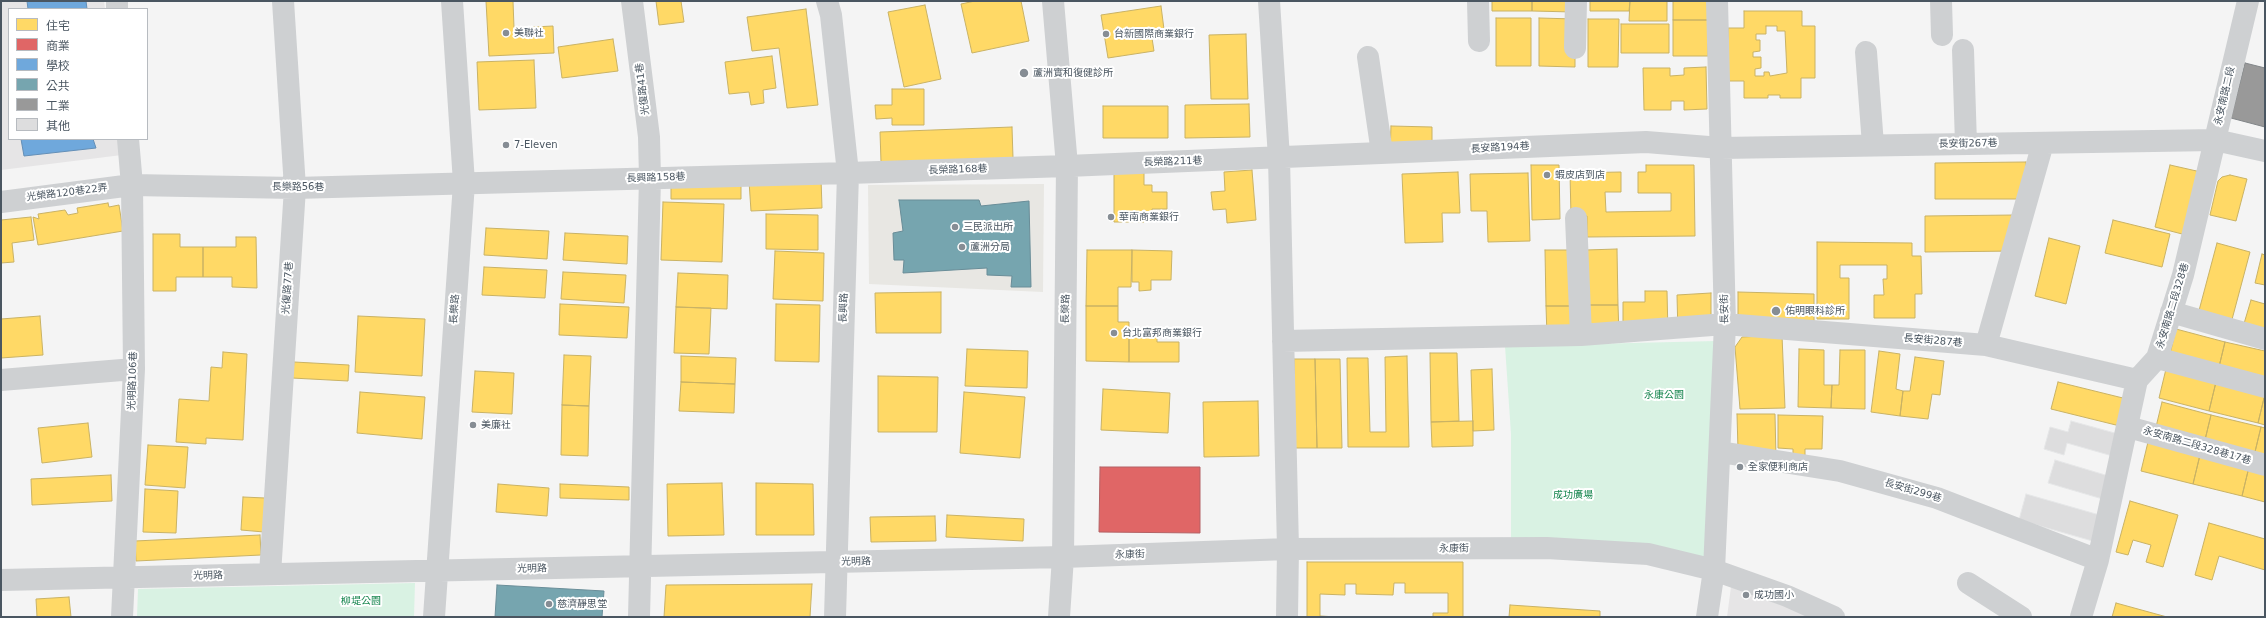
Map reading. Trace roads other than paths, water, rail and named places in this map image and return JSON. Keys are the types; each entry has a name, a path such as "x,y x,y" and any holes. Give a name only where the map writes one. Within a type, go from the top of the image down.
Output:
{"street":[{"name":"光復路77巷","path":"270,574 295,188 283,1"},
{"name":"長樂路","path":"434,617 464,183 452,1"},
{"name":"光復路41巷","path":"632,1 649,137 650,178 639,617"},
{"name":"長興路","path":"827,1 831,15 848,173 835,617"},
{"name":"長榮路","path":"1053,1 1067,166 1063,558 1059,617"},
{"path":"1269,1 1279,158 1288,549 1287,617"},
{"path":"1478,1 1478,41"},
{"path":"1575,48 1576,1"},
{"name":"長安街","path":"1707,617 1714,570 1725,324 1717,1"},
{"path":"1941,1 1942,35"},
{"name":"永安南路二段","path":"2215,140 2248,1"},
{"path":"1964,50 1966,144"},
{"path":"1866,52 1873,145"},
{"path":"1368,58 1382,153"},
{"name":"光明路106巷","path":"122,617 134,369 132,185 128,140"},
{"path":"2215,140 2265,151"},
{"name":"長安街267巷","path":"1721,148 2215,140"},
{"name":"永安南路二段328巷","path":"2137,380 2157,358 2183,275 2215,140"},
{"name":"長安路194巷","path":"1279,158 1646,142 1721,148"},
{"path":"1986,345 2044,143"},
{"name":"長榮路211巷","path":"1067,166 1279,158"},
{"name":"長榮路168巷","path":"848,173 1067,166"},
{"name":"長興路158巷","path":"464,183 848,173"},
{"name":"長樂路56巷","path":"132,185 295,188 464,183"},
{"name":"光榮路120巷22弄","path":"1,202 132,185"},
{"path":"1576,218 1581,335"},
{"path":"2171,312 2265,338"},
{"name":"長安街287巷","path":"1283,341 1581,335 1725,324 1986,345 2137,380"},
{"path":"2157,358 2265,387"},
{"path":"1,380 134,369"},
{"path":"2081,617 2098,560 2137,380"},
{"name":"永安南路二段328巷17巷","path":"2128,427 2265,465"},
{"name":"長安街299巷","path":"1720,452 1840,471 1938,498 2098,560"},
{"name":"永康街","path":"1063,558 1288,549 1560,549 1648,554 1714,570 1787,596 1834,617"},
{"name":"光明路","path":"1,580 1063,558"},
{"path":"1968,583 2021,617"}],"place":[{"name":"美聯社","path":"506,33"},
{"name":"台新國際商業銀行","path":"1106,34"},
{"name":"蘆洲實和復健診所","path":"1024,73"},
{"name":"7-Eleven","path":"506,145"},
{"name":"蝦皮店到店","path":"1547,175"},
{"name":"華南商業銀行","path":"1111,217"},
{"name":"三民派出所","path":"955,227"},
{"name":"蘆洲分局","path":"962,247"},
{"name":"佑明眼科診所","path":"1776,311"},
{"name":"台北富邦商業銀行","path":"1114,333"},
{"name":"美廉社","path":"473,425"},
{"name":"全家便利商店","path":"1740,467"},
{"name":"成功國小","path":"1746,595"},
{"name":"慈濟靜思堂","path":"549,604"}],"park label":[{"name":"永康公園","path":"1664,395"},
{"name":"成功廣場","path":"1573,495"},
{"name":"柳堤公園","path":"361,601"}]}
